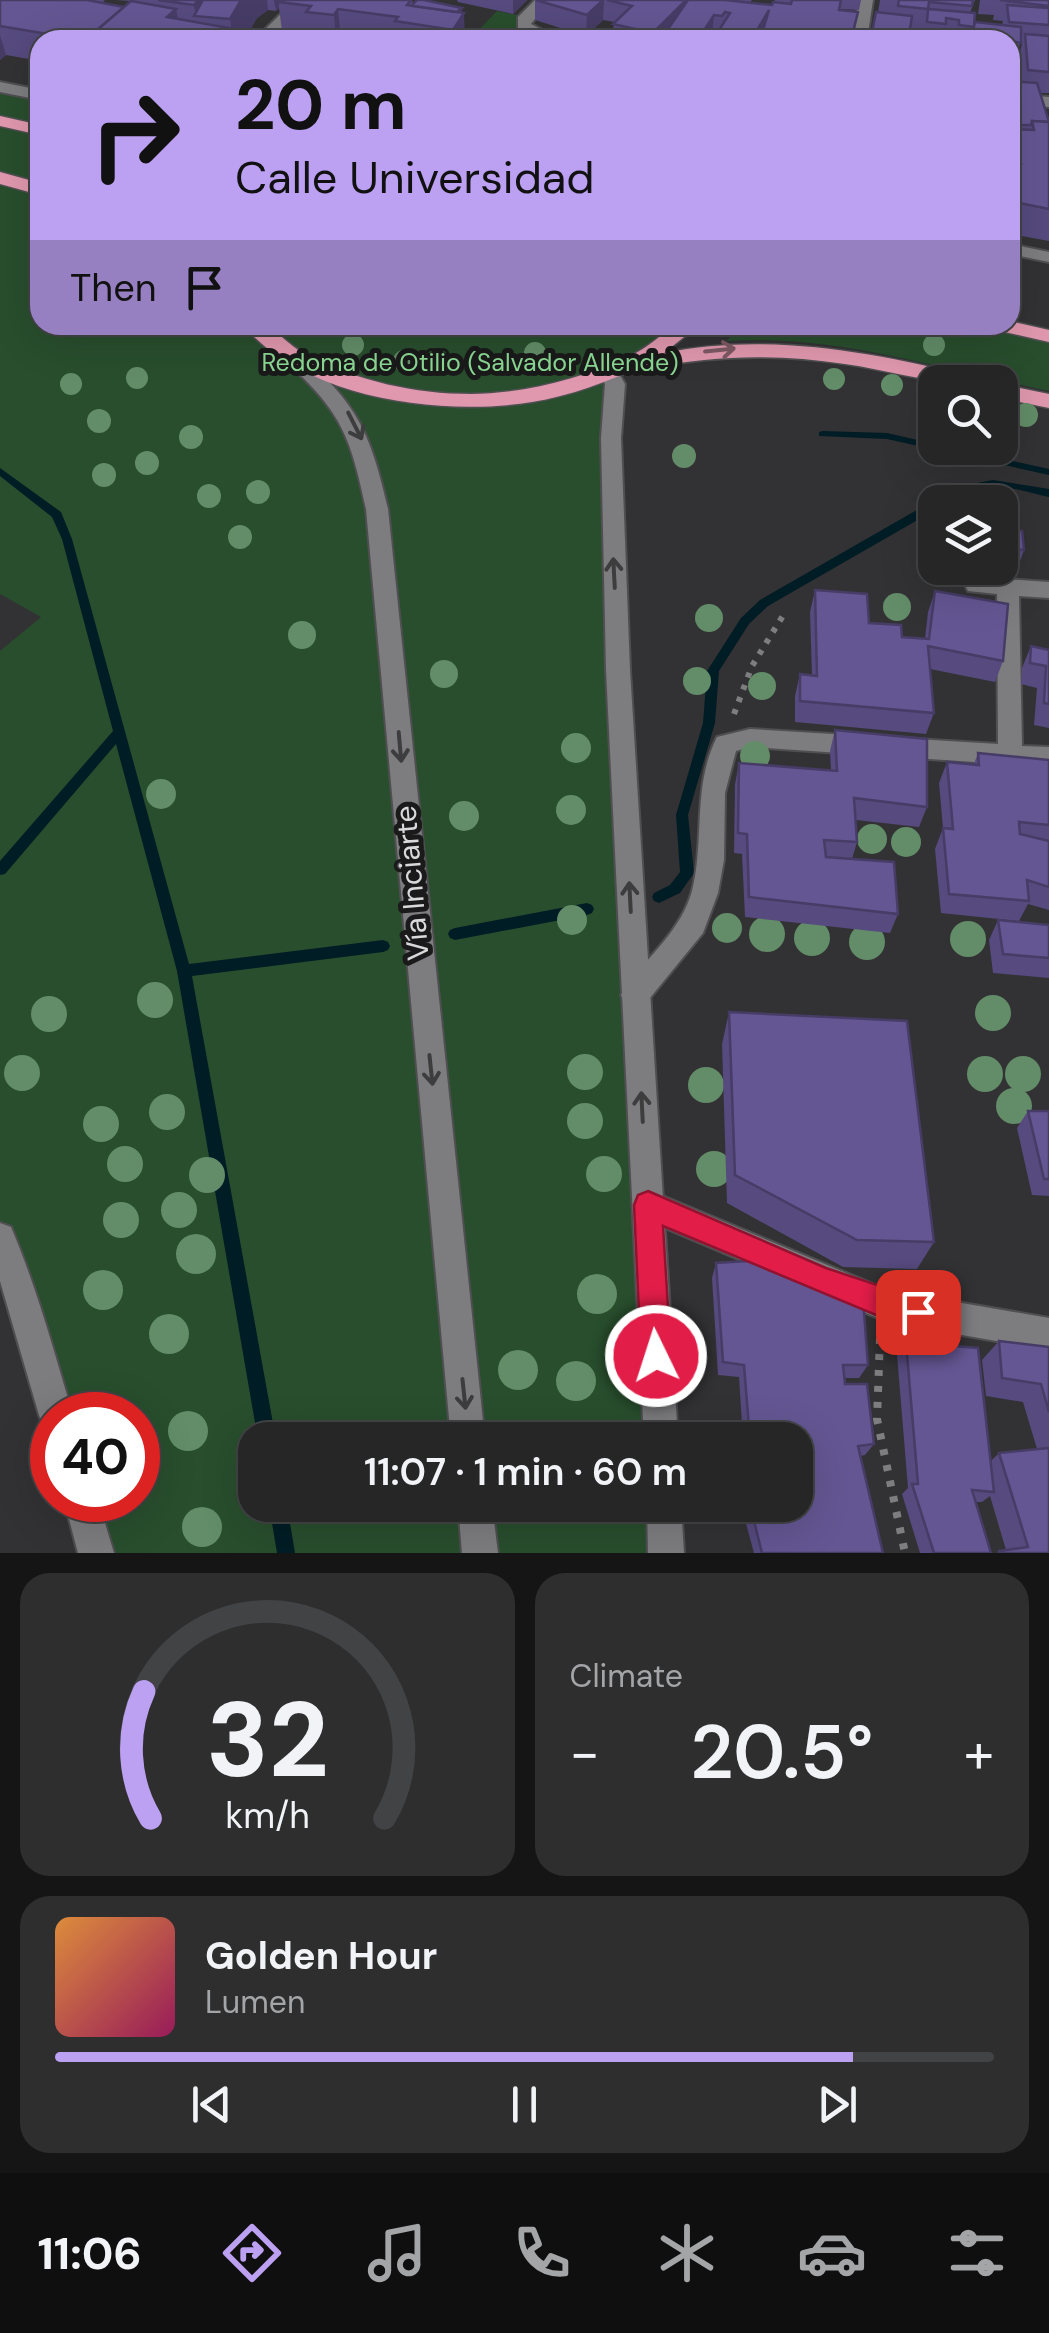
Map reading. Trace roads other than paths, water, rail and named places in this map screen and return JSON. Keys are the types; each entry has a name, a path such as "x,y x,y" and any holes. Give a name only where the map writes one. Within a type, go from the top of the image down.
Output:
{"highway":[{"path":"0,121 30,128"},
{"path":"0,178 30,186"},
{"path":"1020,330 1049,336"},
{"path":"265,335 316,369 378,390 451,399 525,396 711,351 783,349 918,372"},
{"path":"617,372 651,355 676,335"},
{"path":"1018,394 1049,401"}],"street":[{"path":"272,30 303,0"},
{"path":"528,30 523,25 525,17 543,0"},
{"path":"862,30 866,0"},
{"path":"0,88 30,93"},
{"path":"1020,99 1049,102"},
{"path":"1020,251 1049,257"},
{"name":"Vía Inciarte","path":"290,355 335,394 352,418 364,446 378,509 466,1422"},
{"path":"617,372 610,400 612,544 660,1422"},
{"path":"976,585 1049,590"},
{"path":"1008,587 1010,754"},
{"path":"635,995 693,925 705,894 711,860 712,793 726,744 750,738 1049,757"},
{"path":"648,1205 888,1306 1049,1334"},
{"path":"0,1238 49,1392"},
{"path":"87,1522 96,1553"},
{"path":"477,1522 480,1553"},
{"path":"665,1522 666,1553"}],"waterway":[{"path":"823,434 887,436 918,443"},
{"path":"1017,465 1049,472"},
{"path":"0,471 57,515 67,539 184,971"},
{"path":"979,485 1009,485"},
{"path":"1018,486 1049,493"},
{"path":"659,897 675,889 687,873 682,815 709,723 713,671 745,621 764,603 918,515"},
{"path":"0,870 119,732"},
{"path":"455,934 587,909"},
{"path":"184,971 383,946"},
{"path":"184,971 264,1422"},
{"path":"281,1522 286,1553"}],"park label":[{"name":"Redoma de Otilio (Salvador Allende)","path":"470,362"}]}
